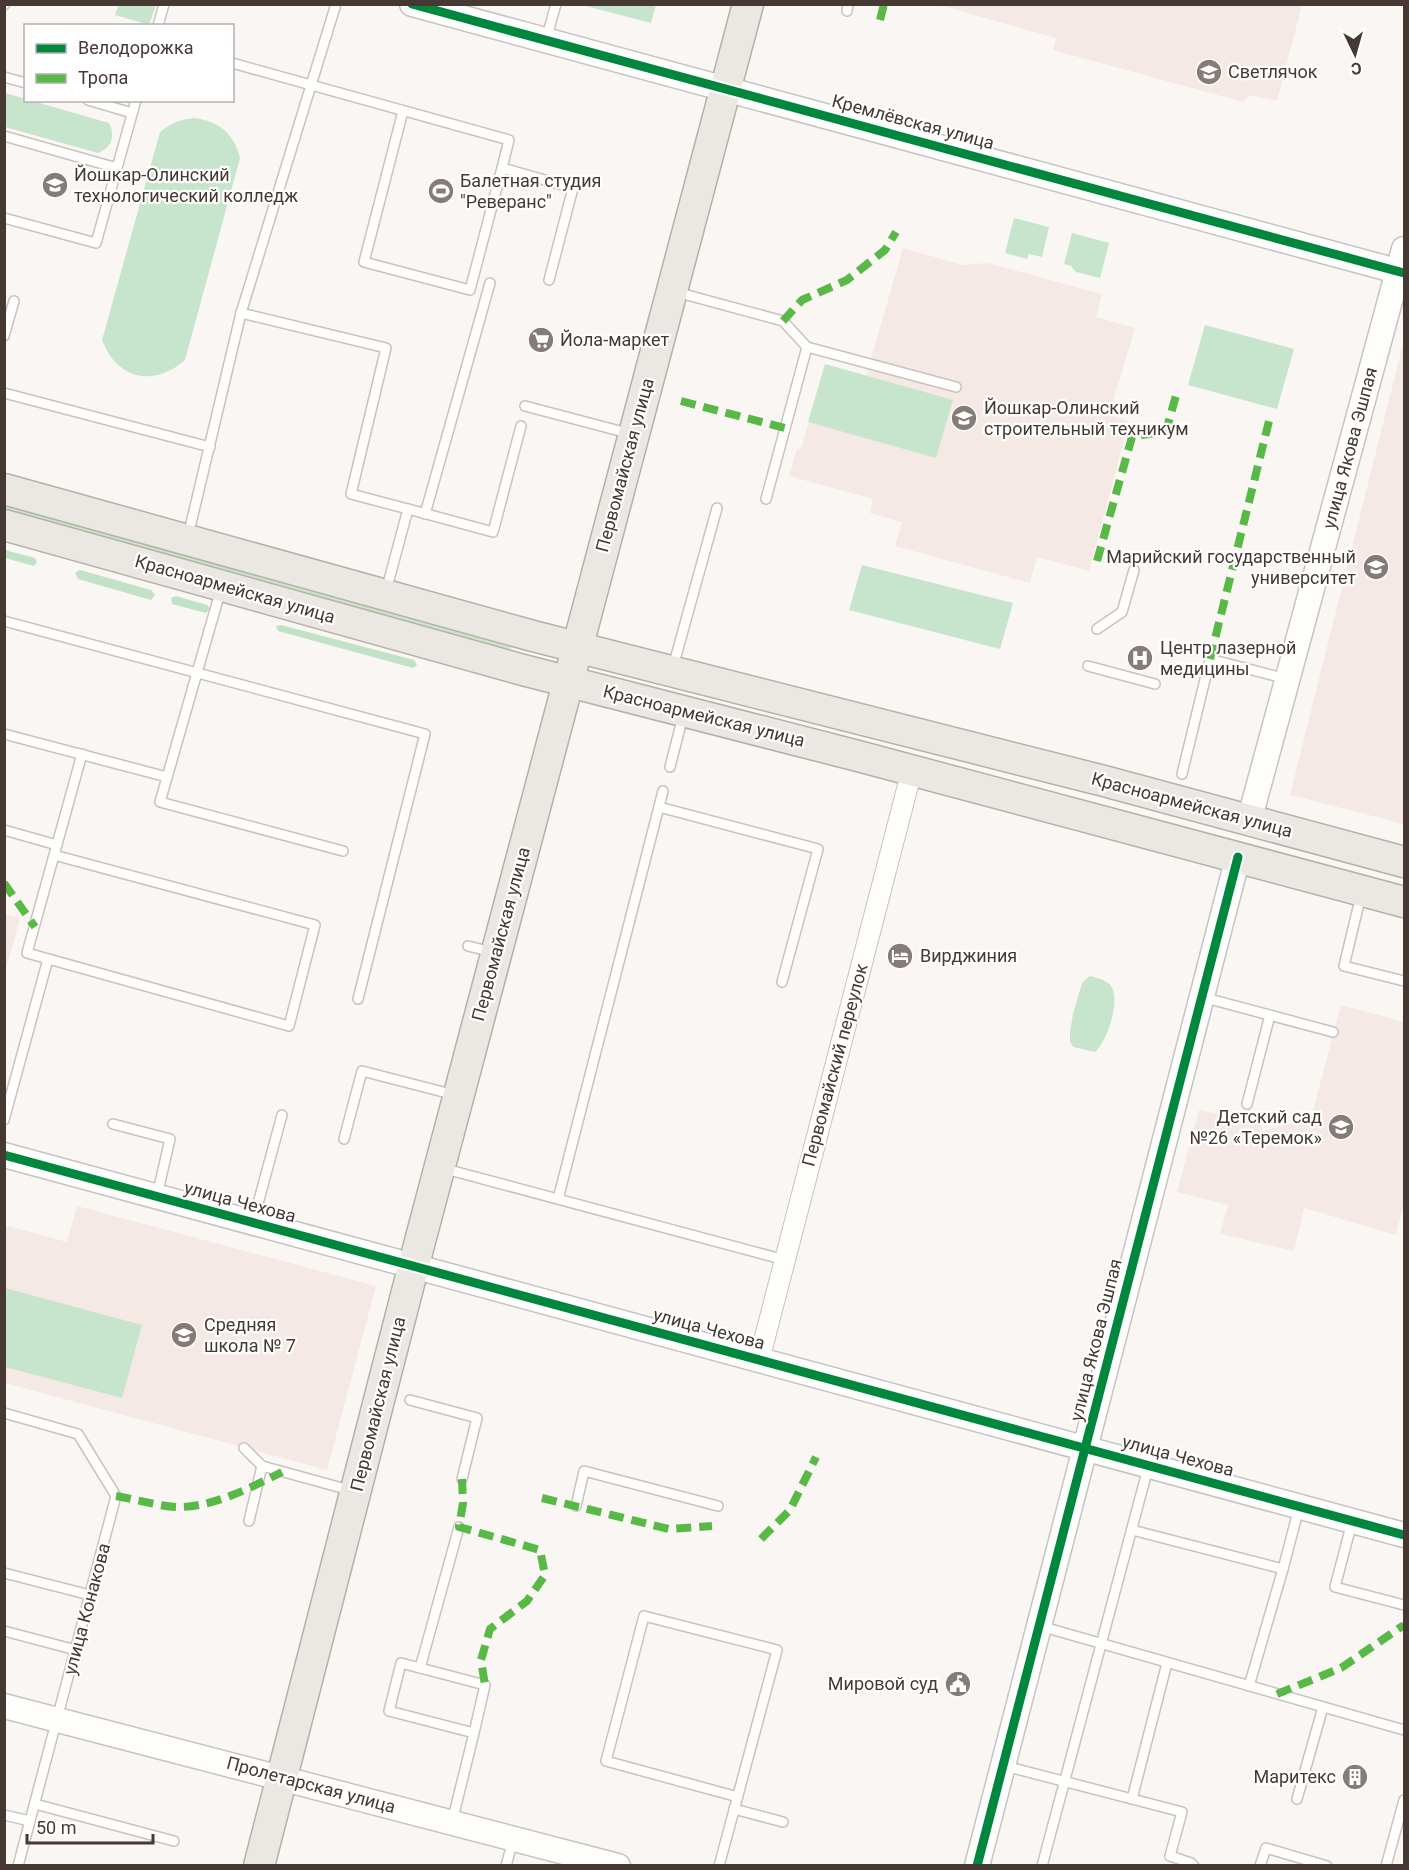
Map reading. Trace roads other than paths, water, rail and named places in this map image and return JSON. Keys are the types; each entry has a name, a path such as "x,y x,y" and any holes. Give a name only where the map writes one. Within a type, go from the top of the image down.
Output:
{"main road":[{"name":"Первомайская улица","path":"259,1866 459,1095 482,950 569,681 748,4"},
{"name":"Красноармейская улица","path":"4,489 577,648 1104,781 1404,862"},
{"name":"Красноармейская улица","path":"4,525 569,681 1404,902"},
{"name":"улица Якова Эшпая","path":"1238,857 1249,821"}],"street":[{"name":"Кремлёвская улица","path":"412,4 726,89 1402,264"},
{"name":"улица Якова Эшпая","path":"1249,821 1402,264"},
{"name":"Первомайский переулок","path":"759,1360 912,770"},
{"name":"улица Якова Эшпая","path":"977,1866 1238,857"},
{"name":"улица Чехова","path":"4,1155 1404,1534"},
{"name":"Пролетарская улица","path":"4,1706 618,1866"}],"lane":[{"path":"159,24 164,4"},
{"path":"188,540 241,313 336,4"},
{"path":"546,40 556,4"},
{"path":"234,64 312,85 509,141 470,290 364,262 403,111"},
{"path":"4,76 24,82"},
{"path":"95,102 132,113"},
{"path":"4,218 96,243 135,102"},
{"path":"4,135 117,168"},
{"path":"502,168 573,188 549,280"},
{"path":"426,514 490,283"},
{"path":"672,291 783,321 807,348 956,387"},
{"path":"4,336 14,301"},
{"path":"241,313 386,348 351,494 493,532 520,426"},
{"path":"766,499 807,348"},
{"path":"4,393 210,447"},
{"path":"525,406 633,434"},
{"path":"672,672 717,508"},
{"path":"385,595 408,509"},
{"path":"1097,629 1122,612 1134,570"},
{"path":"222,586 160,802 343,851"},
{"path":"4,621 425,734 357,999"},
{"path":"1182,774 1210,659 1287,679"},
{"path":"1088,666 1155,684"},
{"path":"670,767 684,711"},
{"path":"4,734 167,777"},
{"path":"54,855 315,925 290,1026 27,953 54,855 57,845 82,754"},
{"path":"558,1199 663,791"},
{"path":"659,807 818,849 782,982"},
{"path":"4,830 57,845"},
{"path":"1362,891 1344,966 1404,981"},
{"path":"4,1120 48,959"},
{"path":"1201,997 1334,1032"},
{"path":"1247,1104 1270,1016"},
{"path":"344,1139 362,1071 459,1095"},
{"path":"254,1222 282,1115"},
{"path":"112,1124 170,1138 157,1196"},
{"path":"440,1167 785,1260"},
{"path":"410,1400 477,1418 462,1479"},
{"name":"улица Конакова","path":"4,1413 78,1434 116,1496 18,1866"},
{"path":"244,1448 262,1466 356,1491"},
{"path":"249,1521 262,1466"},
{"path":"1042,1866 1149,1466"},
{"path":"576,1506 584,1471 718,1506"},
{"path":"1249,1686 1299,1506"},
{"path":"1352,1521 1335,1587 1404,1605"},
{"path":"420,1668 459,1527"},
{"path":"1132,1530 1283,1569"},
{"path":"4,1573 90,1595"},
{"path":"719,1866 738,1797 777,1650 644,1616 606,1761 738,1797"},
{"path":"1039,1626 1404,1730"},
{"path":"4,1631 76,1650"},
{"path":"452,1822 474,1733 485,1685 401,1663 389,1711 474,1733"},
{"path":"1132,1799 1167,1663"},
{"path":"1297,1799 1323,1707"},
{"path":"1003,1766 1182,1812 1170,1856 1194,1866"},
{"path":"1386,1866 1404,1800"},
{"path":"35,1804 174,1840"},
{"path":"734,1809 783,1822"},
{"path":"4,1815 30,1821"},
{"path":"506,1866 513,1838"},
{"path":"1260,1866 1266,1848 1327,1866"}],"place":[{"name":"Светлячок","path":"1209,72"},
{"name":"Йошкар-Олинский технологический колледж","path":"55,185"},
{"name":"Балетная студия \"Реверанс\"","path":"441,191"},
{"name":"Йола-маркет","path":"541,340"},
{"name":"Йошкар-Олинский строительный техникум","path":"964,418"},
{"name":"Марийский государственный университет","path":"1376,567"},
{"name":"Центр лазерной медицины","path":"1140,658"},
{"name":"Вирджиния","path":"900,956"},
{"name":"Детский сад №26 «Теремок»","path":"1341,1127"},
{"name":"Средняя школа № 7","path":"184,1335"},
{"name":"Мировой суд","path":"958,1684"},
{"name":"Маритекс","path":"1355,1777"}]}
